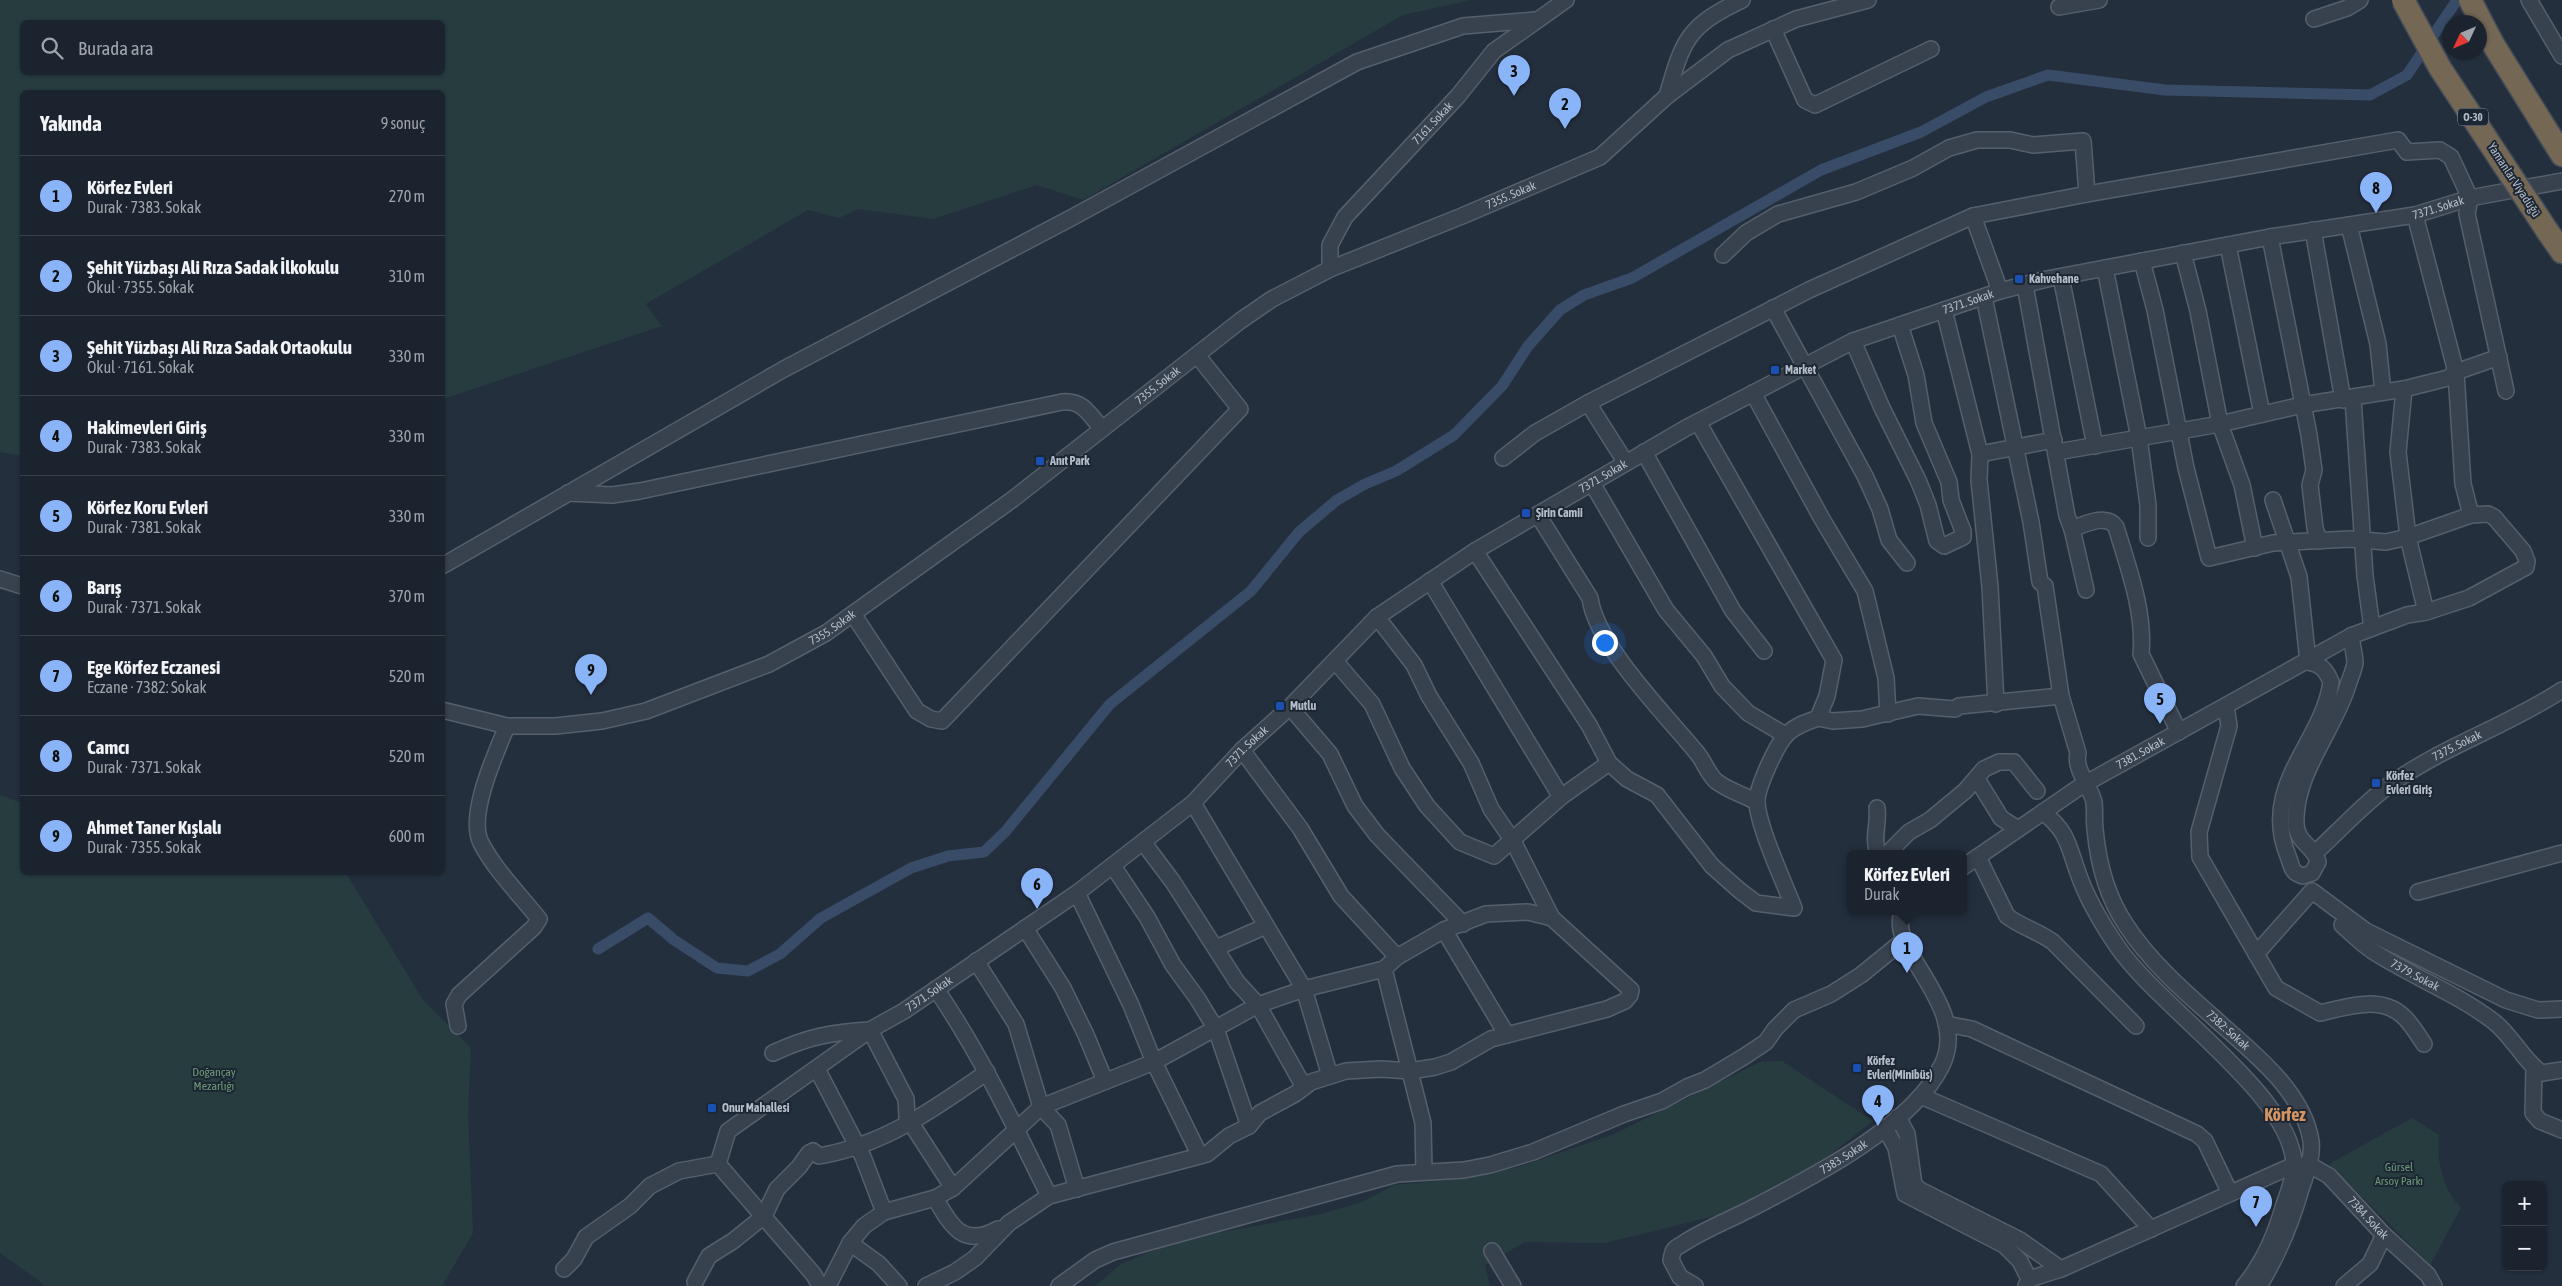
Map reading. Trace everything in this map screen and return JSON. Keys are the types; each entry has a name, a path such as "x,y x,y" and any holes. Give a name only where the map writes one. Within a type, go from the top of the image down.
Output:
{"highway":[{"name":"Yamanlar Viyadüğü","path":"2403,0 2440,68 2562,252"},
{"path":"2470,0 2498,52 2562,155"}],"street":[{"name":"7161. Sokak","path":"1330,269 1330,245 1345,217 1458,96 1494,51 1535,20 1566,0"},
{"path":"1667,96 1680,50 1691,33 1716,12 1742,0"},
{"name":"7355. Sokak","path":"445,711 507,726 556,726 602,721 646,711 769,664 826,633 1013,499 1272,298 1330,269 1600,158 1667,96 1728,50 1796,19 1868,0"},
{"path":"2059,7 2099,0"},
{"path":"2314,19 2347,8 2360,0"},
{"path":"2529,0 2562,56"},
{"path":"445,564 784,370 1071,218 1357,62 1462,26 1502,21 1535,20"},
{"path":"1773,29 1805,100 1815,105 1931,49"},
{"path":"1723,256 1746,233 1778,214 1856,192 1913,168 1949,148 1977,140 2010,140 2033,145 2083,141 2086,194"},
{"path":"1503,458 1535,433 1588,403 1773,308 1973,216 2086,194 2398,140 2407,152 2440,150 2451,157 2470,198 2467,214 2506,391"},
{"name":"7371. Sokak","path":"718,1164 728,1131 818,1069 870,1030 904,1011 1077,893 1193,803 1242,750 1290,707 1377,616 1475,551 1698,422 1853,341 2000,291 2105,268 2270,237 2415,215 2470,198 2562,181"},
{"path":"2142,261 2155,310 2186,468 2209,558 2274,543 2350,539 2363,542 2386,542 2408,537 2471,515 2463,484 2456,372 2415,215"},
{"path":"1973,216 2000,291"},
{"path":"2349,225 2378,344 2383,392"},
{"path":"2313,230 2348,399 2365,576 2372,628"},
{"path":"2270,237 2314,470 2310,485 2315,528 2319,541"},
{"path":"2228,245 2262,414"},
{"path":"2183,253 2200,321 2220,424 2242,485 2255,548"},
{"path":"2105,268 2139,438 2148,505 2148,538"},
{"path":"2061,277 2095,446"},
{"path":"2025,285 2056,446 2067,516 2072,529 2086,590"},
{"name":"7382: Sokak","path":"1984,297 2031,522 2040,582 2045,586 2061,696 2078,753 2076,762 2094,802 2095,830 2104,878 2112,901 2126,926 2165,972 2261,1059 2285,1087 2305,1122 2311,1142 2263,1260 2244,1286"},
{"path":"1773,308 1806,366 1840,434 1865,476 1880,509 1889,540 1907,563"},
{"path":"1944,310 1980,454 1979,480 1990,587 1996,704"},
{"path":"1900,325 1916,375 1924,423 1949,482 1951,500 1963,531 1963,537"},
{"path":"1853,341 1882,408 1918,480 1928,505 1937,541 1944,546 1963,537 1986,546"},
{"path":"852,614 917,711 931,719 942,721 1240,409 1197,355"},
{"path":"1980,454 2015,448 2095,446 2220,424 2302,405 2404,389 2448,378 2456,372 2499,357"},
{"path":"2404,389 2398,452 2408,537 2426,612"},
{"path":"1753,393 1822,519 1865,591 1886,678 1888,714"},
{"path":"568,493 612,495 640,491 1073,400 1080,404 1102,429"},
{"path":"1588,403 1626,463"},
{"path":"1698,422 1834,660 1827,696 1818,718"},
{"path":"1644,452 1733,611 1764,651"},
{"path":"1592,482 1666,610 1704,656 1722,686 1748,713 1785,735"},
{"path":"2273,500 2299,577 2308,662"},
{"name":"7381. Sokak","path":"1967,864 2087,783 2308,662 2351,636 2407,615 2426,612 2468,598 2526,567 2526,555 2494,517 2488,514 2471,515"},
{"path":"1538,515 1590,598 1591,610 1597,622 1627,672 1699,754 1716,781 1757,802"},
{"path":"2072,529 2107,520 2113,522 2116,527 2134,590 2142,640 2142,654 2179,732"},
{"path":"1475,551 1589,725 1609,762 1627,779 1657,795 1712,866 1756,903 1794,908 1763,824 1757,802 1766,772 1785,735 1798,725 1818,718 1833,721 1888,714 1918,706 1955,709 1959,706 1996,704 2061,696"},
{"path":"0,579 20,585"},
{"path":"1430,581 1561,797"},
{"path":"935,1198 954,1225 969,1236 983,1237 1050,1196 1207,1154 1229,1136 1249,1126 1260,1112 1304,1087 1330,1076 1346,1071 1372,1069 1410,1071 1451,1062 1491,1039 1607,1009 1625,1001 1630,995 1631,990 1552,918 1513,841 1491,808 1470,763 1414,665 1399,642 1377,616"},
{"path":"2303,876 2312,874 2317,866 2311,850 2299,838 2296,826 2296,805 2303,783 2344,699 2355,663 2351,636"},
{"path":"1335,661 1372,704 1402,768 1427,806 1460,842 1494,856 1561,797 1609,762"},
{"name":"7379. Sokak","path":"2308,662 2317,663 2323,668 2331,682 2326,704 2288,783 2281,829 2283,844 2294,872 2303,876 2318,904 2373,952 2441,988 2495,1022 2517,1045 2534,1068"},
{"name":"7375. Sokak","path":"2311,850 2394,782 2469,739 2516,718 2562,690"},
{"path":"1290,707 1330,754 1355,806 1377,835 1463,924"},
{"path":"2226,707 2229,726 2199,832 2200,857 2256,954 2276,988 2320,1013 2365,1003 2387,1008 2402,1015 2424,1044"},
{"path":"458,1026 454,1004 458,995 534,927 539,919 480,842 477,829 481,797 489,770 507,726"},
{"path":"1242,750 1300,828 1341,896 1397,956"},
{"path":"1891,850 1909,832 1930,820 1977,779 1984,769 1999,762 2010,760 2018,765 2037,790"},
{"path":"1977,779 2001,818 2018,829"},
{"path":"1193,803 1304,989 1330,1076"},
{"path":"1877,808 1879,824 1874,836 1877,850"},
{"name":"7382: Sokak","path":"2043,812 2055,822 2070,844 2078,873 2094,908 2118,947 2142,978 2261,1095 2283,1127 2302,1165 2293,1218 2259,1286"},
{"path":"1143,842 1173,882 1237,982 1258,1004 1304,1087"},
{"path":"2290,859 2298,848 2311,850"},
{"path":"2418,892 2562,853"},
{"path":"1978,857 2007,916 2016,923 2038,932 2053,942 2136,1026"},
{"path":"1113,866 1135,897 1173,965 1197,998 1216,1029 1249,1126"},
{"path":"2256,954 2312,891 2366,931 2506,1000 2538,1010 2562,1009"},
{"path":"1077,893 1131,1005 1154,1062 1200,1156"},
{"path":"828,1286 850,1244 864,1226 884,1212 935,1198 953,1188 1041,1107 1154,1062 1258,1004 1304,989 1384,969 1397,956 1444,930 1486,914 1505,911 1528,912 1552,918"},
{"path":"1059,1286 1095,1260 1113,1252 1397,1174 1464,1170 1533,1152 1624,1114 1662,1101 1687,1086 1705,1080 1766,1042 1775,1029 1794,1010 1831,994 1861,975 1904,940 1898,924 1900,915"},
{"path":"1216,948 1266,926"},
{"path":"1025,928 1063,988 1086,1035 1104,1081"},
{"path":"1444,930 1507,1035"},
{"name":"7383. Sokak","path":"1695,1286 1680,1277 1671,1260 1674,1250 1706,1229 1757,1206 1828,1167 1885,1128 1921,1096 1943,1064 1948,1039 1944,1013 1904,940"},
{"path":"976,961 1016,1024 1041,1107 1058,1124 1077,1189"},
{"path":"1384,969 1423,1124 1424,1172"},
{"path":"936,989 969,1038 1050,1196"},
{"path":"1946,1024 1972,1028 2197,1134 2205,1141 2230,1193"},
{"path":"773,1053 803,1039 838,1031 870,1030 906,1100 907,1117 953,1188"},
{"path":"2534,1068 2542,1073 2562,1070"},
{"path":"2534,1068 2533,1113 2540,1121 2562,1130"},
{"path":"818,1069 857,1146 884,1212"},
{"path":"695,1282 709,1256 733,1241 764,1216 777,1189 799,1167 809,1153 813,1152 819,1156 867,1145 911,1123 987,1072"},
{"path":"1921,1096 2101,1174 2151,1229"},
{"path":"1898,1117 1908,1134 1914,1185 1920,1190 2020,1240 2061,1269"},
{"path":"1885,1128 1896,1148 1905,1194 2004,1245 2020,1261 2027,1283 2230,1193 2302,1165"},
{"path":"564,1269 574,1259 586,1237 630,1206 650,1186 679,1171 718,1164 814,1275 820,1286"},
{"name":"7384. Sokak","path":"2302,1165 2329,1176 2384,1235 2428,1275 2434,1286"},
{"path":"926,1286 956,1272 975,1258 1008,1223"},
{"path":"2344,1286 2370,1264 2384,1235"},
{"path":"850,1244 879,1264 899,1286"},
{"path":"1492,1251 1513,1286"}],"green space":[{"path":"0,0 1471,0 1403,15 1083,200 1037,185 933,219 858,209 839,218 808,210 646,304 662,326 445,398 445,90 20,90 20,456 0,452"},
{"name":"Doğançay Mezarlığı","path":"0,795 20,802 20,875 347,875 423,1000 471,1048 468,1114 473,1233 442,1286 46,1286 0,1253"},
{"path":"1782,1061 1873,1121 1817,1165 1774,1192 1723,1214 1605,1243 1525,1242 1485,1265 1490,1286 1095,1286 1121,1264 1178,1240 1321,1214 1362,1202 1394,1185 1469,1178 1522,1166 1614,1134 1760,1062"},
{"name":"Gürsel Arsoy Parkı","path":"2412,1118 2439,1135 2438,1145 2442,1174 2450,1192 2461,1208 2430,1265 2329,1164"}],"waterway":[{"path":"598,949 648,918 674,940 717,968 748,971 780,954 821,918 911,868 948,856 984,852 1005,832 1110,704 1251,591 1299,532 1337,500 1365,484 1396,471 1454,435 1502,386 1528,346 1560,310 1584,295 1632,278 1821,170 1921,132 1986,97 2048,75 2165,90 2370,95 2407,75 2457,0"}],"place":[{"name":"Şehit Yüzbaşı Ali Rıza Sadak Ortaokulu","path":"1514,96"},
{"name":"Şehit Yüzbaşı Ali Rıza Sadak İlkokulu","path":"1565,129"},
{"name":"Camcı","path":"2376,213"},
{"name":"Kahvehane","path":"2019,279"},
{"name":"Market","path":"1775,370"},
{"name":"Anıt Park","path":"1040,461"},
{"name":"Şirin Camii","path":"1526,513"},
{"name":"Ahmet Taner Kışlalı","path":"591,695"},
{"name":"Mutlu","path":"1280,706"},
{"name":"Körfez Koru Evleri","path":"2160,724"},
{"name":"Körfez Evleri Giriş","path":"2376,783"},
{"name":"Barış","path":"1037,909"},
{"name":"Körfez Evleri","path":"1907,973"},
{"name":"Körfez Evleri(Minibüs)","path":"1857,1068"},
{"name":"Onur Mahallesi","path":"712,1108"},
{"name":"Hakimevleri Giriş","path":"1878,1126"},
{"name":"Ege Körfez Eczanesi","path":"2256,1227"}],"district":[{"name":"Körfez","path":"2285,1115"}]}
